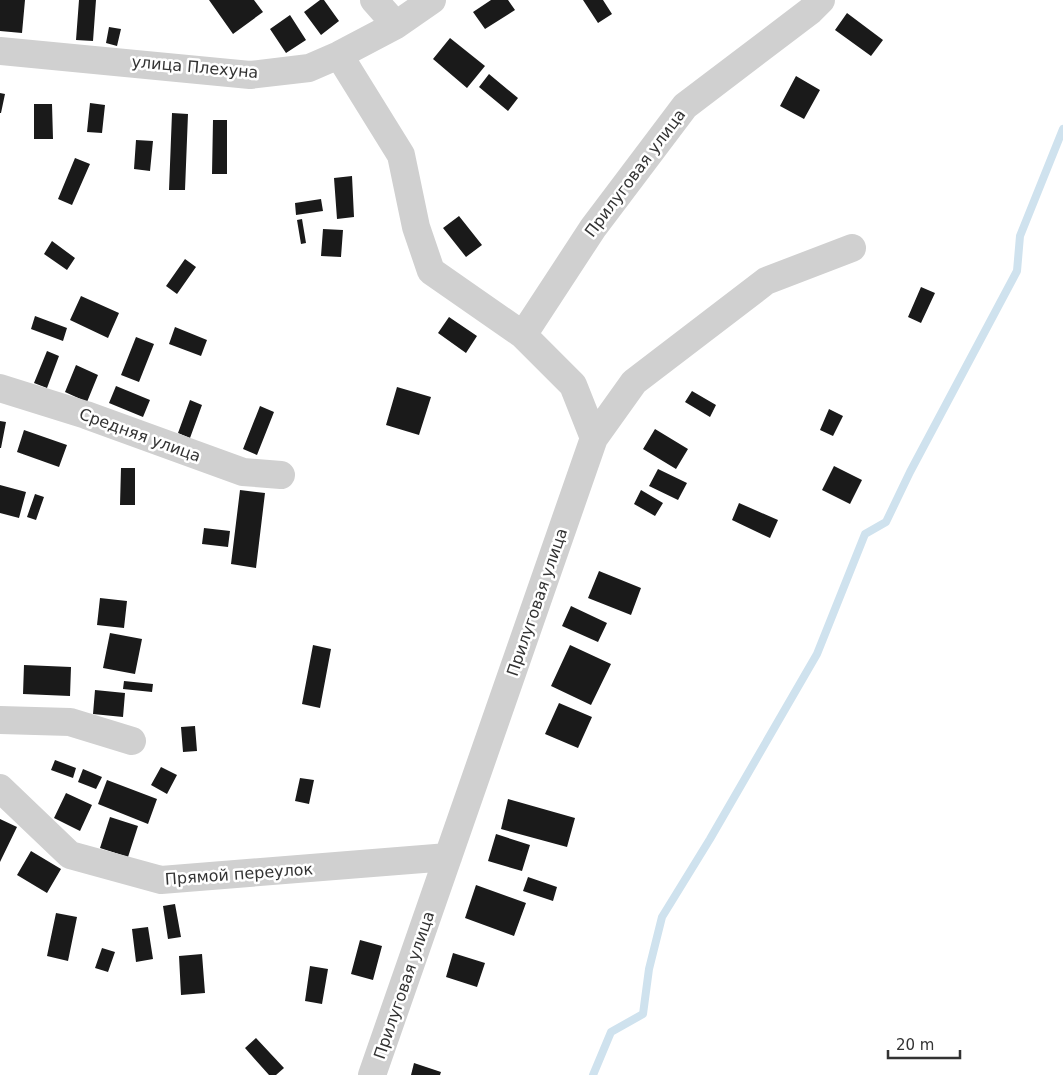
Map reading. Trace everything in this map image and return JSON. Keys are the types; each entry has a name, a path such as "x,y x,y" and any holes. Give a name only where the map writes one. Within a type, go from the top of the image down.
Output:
{"street":[{"path":"374,0 396,25"},
{"name":"улица Плехуна","path":"0,51 30,52 250,75 309,68 396,25 432,0"},
{"name":"Прилуговая улица","path":"523,335 593,228 685,106 821,0"},
{"path":"338,55 401,155 416,227 431,271 523,335 573,385 594,438"},
{"name":"Прилуговая улица","path":"372,1075 594,438 634,382 766,281 852,248"},
{"name":"Средняя улица","path":"0,388 86,415 243,472 281,475"},
{"path":"0,720 70,722 132,741"},
{"name":"Прямой переулок","path":"0,788 70,855 161,880 448,857"}],"building":[{"path":"0,0 25,0 22,33 0,31"},
{"path":"79,0 96,0 93,41 76,40"},
{"path":"209,0 254,0 263,12 233,34"},
{"path":"320,0 324,0 339,21 321,35 304,12"},
{"path":"491,0 508,0 515,10 485,29 473,12"},
{"path":"583,0 603,0 612,14 598,23"},
{"path":"847,13 883,40 871,56 835,30"},
{"path":"290,15 306,40 286,53 270,29"},
{"path":"109,27 121,29 117,46 106,43"},
{"path":"450,38 485,66 467,88 433,59"},
{"path":"489,74 518,98 508,111 479,87"},
{"path":"796,76 820,90 804,119 780,106"},
{"path":"0,93 5,94 1,113 0,113"},
{"path":"90,103 105,105 102,133 87,132"},
{"path":"34,104 52,104 53,139 34,139"},
{"path":"172,113 188,114 185,190 169,190"},
{"path":"213,120 227,120 227,174 212,174"},
{"path":"136,140 153,141 150,171 134,169"},
{"path":"75,158 90,164 72,205 58,199"},
{"path":"352,176 354,217 337,219 334,178"},
{"path":"321,199 323,211 296,215 295,203"},
{"path":"459,216 482,245 466,257 443,228"},
{"path":"302,219 306,243 301,244 297,220"},
{"path":"323,229 343,230 341,257 321,256"},
{"path":"52,241 75,258 67,270 44,254"},
{"path":"185,259 196,267 177,294 166,286"},
{"path":"921,287 935,293 921,323 908,317"},
{"path":"81,296 119,313 108,338 70,320"},
{"path":"35,316 67,328 63,341 31,329"},
{"path":"449,317 477,336 466,353 438,333"},
{"path":"175,327 207,340 201,356 169,344"},
{"path":"136,337 154,344 139,382 121,375"},
{"path":"47,351 59,356 47,388 34,383"},
{"path":"76,365 98,375 87,402 65,392"},
{"path":"116,386 150,400 143,417 109,403"},
{"path":"397,387 431,397 419,435 386,425"},
{"path":"692,391 716,405 710,417 685,402"},
{"path":"190,400 202,405 190,438 178,433"},
{"path":"260,406 274,412 257,455 243,449"},
{"path":"829,409 843,416 833,436 820,430"},
{"path":"0,421 6,422 1,448 0,448"},
{"path":"655,429 688,449 676,469 643,449"},
{"path":"24,430 67,445 59,467 17,452"},
{"path":"834,466 862,480 850,504 822,490"},
{"path":"121,468 135,468 135,505 120,505"},
{"path":"658,469 687,483 678,500 649,486"},
{"path":"0,485 26,492 19,518 0,513"},
{"path":"240,490 265,493 256,568 231,564"},
{"path":"641,490 663,503 655,516 634,504"},
{"path":"35,494 44,497 36,520 27,517"},
{"path":"739,503 778,520 770,538 732,520"},
{"path":"204,528 230,531 228,547 202,544"},
{"path":"599,571 641,588 631,615 588,598"},
{"path":"100,598 127,601 124,628 97,625"},
{"path":"571,606 607,623 598,642 562,626"},
{"path":"110,633 142,639 135,674 103,668"},
{"path":"313,645 331,649 320,708 302,704"},
{"path":"570,645 611,664 591,705 551,686"},
{"path":"24,665 71,667 70,696 23,694"},
{"path":"124,681 153,684 152,692 123,689"},
{"path":"95,690 125,693 123,717 93,714"},
{"path":"559,703 592,717 578,748 545,734"},
{"path":"195,726 197,751 183,752 181,727"},
{"path":"55,760 76,768 73,778 51,770"},
{"path":"161,767 177,775 167,794 151,785"},
{"path":"83,769 102,777 96,789 78,782"},
{"path":"300,778 314,780 309,804 295,801"},
{"path":"107,780 157,799 148,824 98,804"},
{"path":"66,793 92,805 80,831 54,818"},
{"path":"508,799 575,818 567,847 501,829"},
{"path":"110,817 138,826 128,857 100,848"},
{"path":"0,819 17,827 0,862"},
{"path":"496,834 530,845 522,871 488,861"},
{"path":"31,851 61,869 47,893 17,875"},
{"path":"528,877 557,887 553,901 523,891"},
{"path":"476,885 526,903 514,936 465,918"},
{"path":"175,904 181,937 168,939 163,906"},
{"path":"56,913 77,917 68,961 47,956"},
{"path":"148,927 153,959 136,962 132,929"},
{"path":"360,940 382,946 373,980 351,974"},
{"path":"102,948 115,952 108,972 95,968"},
{"path":"453,953 485,963 477,987 446,977"},
{"path":"202,954 205,993 181,995 179,956"},
{"path":"310,966 328,969 322,1004 305,1001"},
{"path":"256,1038 284,1068 276,1075 269,1075 245,1048"},
{"path":"414,1063 441,1072 440,1075 411,1075"}],"waterway":[{"path":"593,1075 611,1032 643,1014 649,969 662,917 710,839 817,654 865,534 886,522 910,472 1017,271 1020,236 1063,129"}]}
